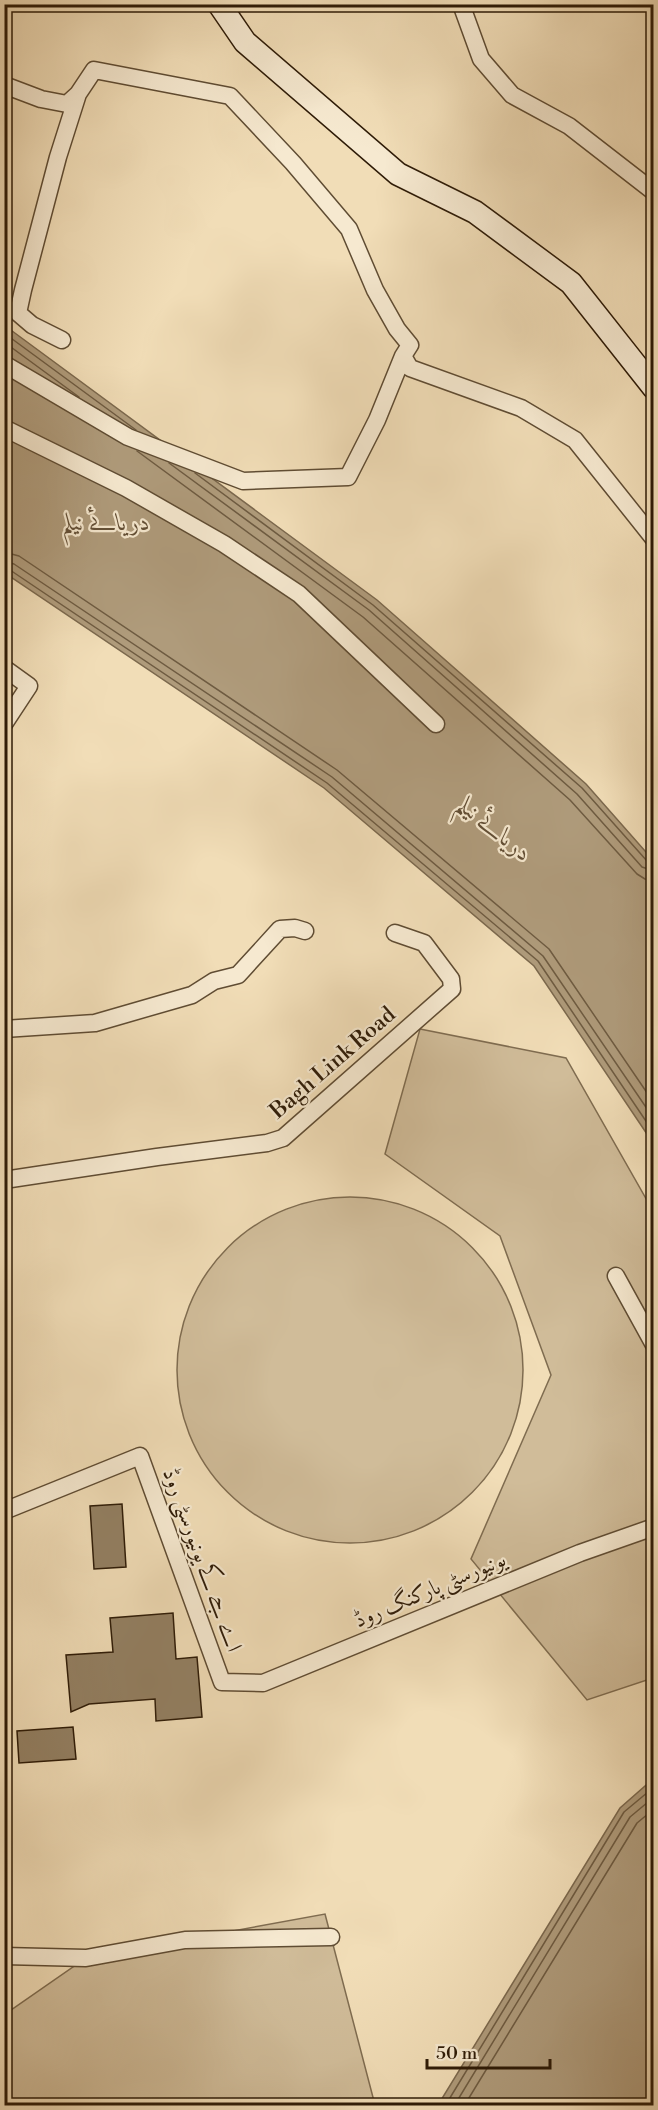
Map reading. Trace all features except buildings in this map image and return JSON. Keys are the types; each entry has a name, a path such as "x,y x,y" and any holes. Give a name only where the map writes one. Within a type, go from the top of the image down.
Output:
{"street":[{"path":"219,4 245,42 398,174 475,212 571,283 654,388"},
{"path":"461,4 481,59 512,95 569,126 654,192"},
{"path":"4,85 41,99 67,104 78,94 94,70 230,96 293,163 349,229 375,290 397,329 410,345 402,356 376,420 348,477 243,481 128,437 4,364"},
{"path":"62,340 32,325 18,313 58,157 78,94"},
{"path":"402,356 410,368 521,408 575,440 654,539"},
{"path":"4,428 126,488 224,544 299,594 436,724"},
{"path":"4,668 29,686 5,720"},
{"path":"4,1029 95,1023 192,995 214,981 238,975 280,929 295,928 305,931"},
{"name":"Bagh Link Road","path":"4,1180 267,1143 283,1138 452,989 451,978 423,943 395,933"},
{"path":"616,1276 654,1345"},
{"name":"اے جے کے یونیورسٹی روڈ","path":"4,1511 140,1456 222,1682"},
{"name":"یونیورسٹی پارکنگ روڈ","path":"222,1682 263,1683 547,1566 654,1527"},
{"path":"4,1956 86,1958 185,1940 331,1937"}],"shaded area":[{"path":"420,1029 566,1058 653,1211 653,1678 587,1700 471,1559 551,1375 500,1236 385,1154"},
{"path":"333,1197 367,1197 400,1204 432,1217 473,1247 494,1274 510,1304 520,1336 523,1370 520,1404 510,1436 494,1466 473,1493 432,1523 400,1536 367,1543 333,1543 300,1536 268,1523 240,1504 216,1480 197,1452 184,1420 177,1387 177,1353 184,1320 197,1288 216,1260 240,1236 268,1217 300,1204"},
{"path":"325,1914 375,2105 5,2105 4,2015 86,1958"}],"water":[{"name":"دریائے نیلم","path":"4,325 377,600 586,784 653,860 653,1143 534,966 324,788 5,573"},
{"path":"653,1779 653,2105 438,2105 620,1808"}]}
